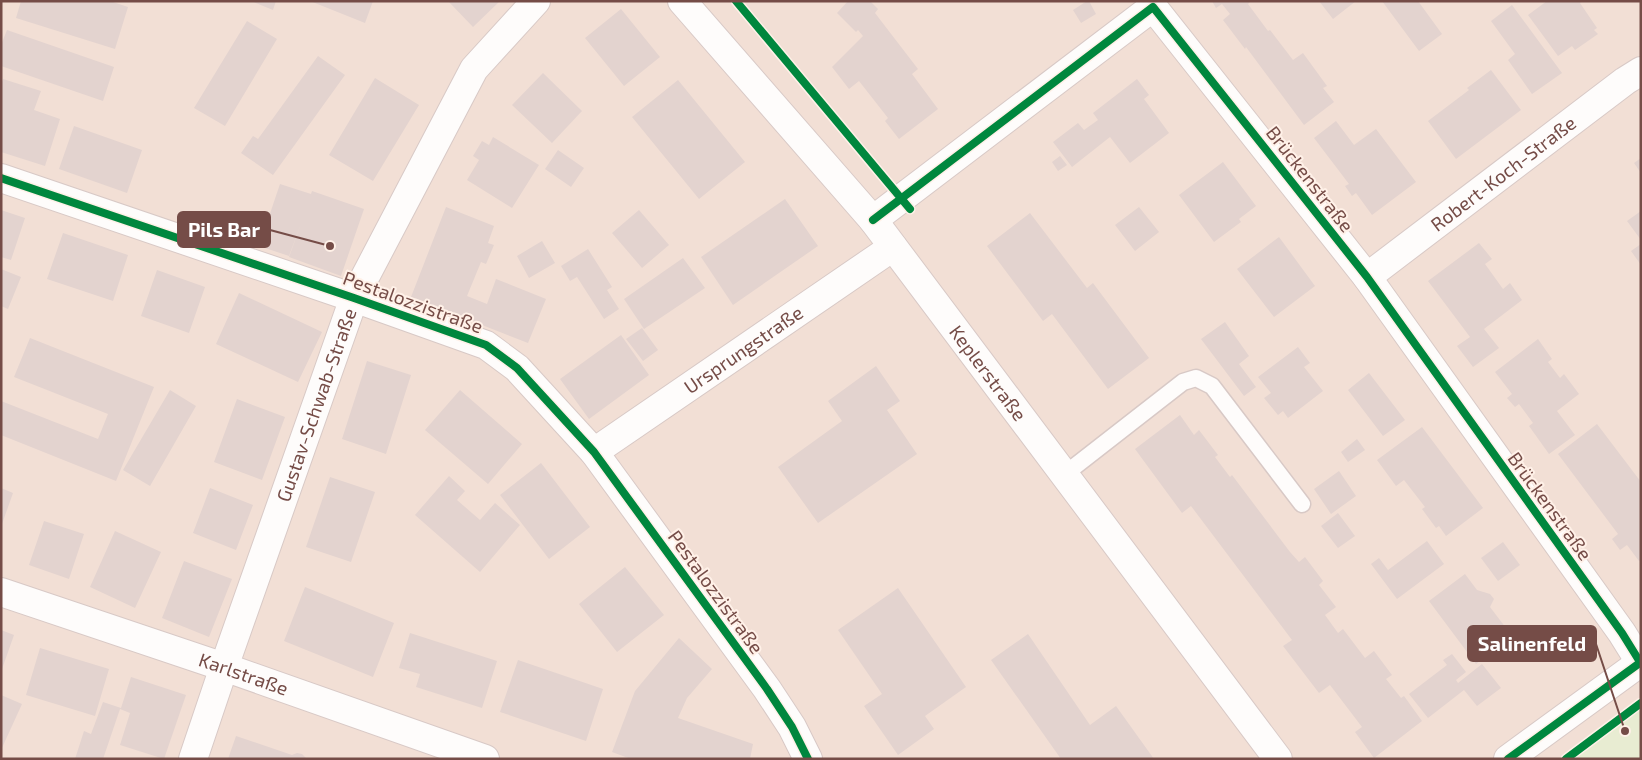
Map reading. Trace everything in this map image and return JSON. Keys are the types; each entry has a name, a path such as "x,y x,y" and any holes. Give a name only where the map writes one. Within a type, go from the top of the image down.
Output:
{"street":[{"name":"Gustav-Schwab-Straße","path":"193,759 354,298 474,69 536,1"},
{"name":"Keplerstraße","path":"682,1 873,220 1278,759"},
{"name":"Brückenstraße","path":"873,220 1153,6 1366,277 1622,633 1640,662"},
{"name":"Robert-Koch-Straße","path":"1366,277 1641,71"},
{"name":"Pestalozzistraße","path":"1,178 486,345 517,368 594,452 767,689 792,727 808,759"},
{"name":"Ursprungstraße","path":"594,452 893,246"},
{"name":"Karlstraße","path":"1,592 224,667 485,759"},
{"path":"1508,759 1640,662"}],"lane":[{"path":"1065,474 1183,382 1196,378 1212,386 1302,504"}],"shaded area":[{"path":"1,1 1641,1 1641,759 1,759"}],"green space":[{"path":"1641,704 1641,759 1576,759"}],"building":[{"path":"21,1 110,1 128,7 115,49 16,18"},
{"path":"251,1 276,1 273,10"},
{"path":"310,1 373,1 365,23"},
{"path":"448,1 500,1 473,27"},
{"path":"848,1 870,1 878,9 875,13 918,69 912,74 938,109 899,139 885,121 888,118 859,81 849,89 832,67 863,36 858,30 856,32 837,13"},
{"path":"1089,1 1096,14 1081,23 1073,10"},
{"path":"1212,1 1251,1 1248,4 1293,60 1303,53 1327,86 1323,88 1334,102 1304,125 1246,47 1245,49 1223,20 1230,14 1222,4 1216,8"},
{"path":"1319,1 1356,1 1333,19"},
{"path":"1382,1 1418,1 1442,34 1419,51"},
{"path":"1547,1 1582,1 1580,3 1597,28 1594,30 1598,34 1575,50 1572,46 1558,56 1528,15"},
{"path":"1512,5 1562,73 1532,94 1508,60 1515,54 1491,21"},
{"path":"621,9 660,57 624,86 585,38"},
{"path":"247,21 277,39 225,126 194,108"},
{"path":"7,30 114,67 103,101 1,66 1,45"},
{"path":"318,56 345,75 273,175 241,153 253,136 258,139"},
{"path":"1491,70 1521,110 1456,159 1428,121 1469,90 1467,88"},
{"path":"543,73 582,111 552,143 512,105"},
{"path":"375,78 419,105 373,181 329,155"},
{"path":"3,79 41,91 34,110 60,119 45,166 1,152 1,85"},
{"path":"1137,79 1149,95 1144,99 1169,133 1130,163 1110,137 1072,167 1053,142 1078,123 1084,130 1098,120 1093,113"},
{"path":"678,80 745,162 699,199 632,117"},
{"path":"1336,121 1354,145 1376,129 1416,182 1372,215 1356,193 1352,196 1345,186 1349,184 1314,138"},
{"path":"74,126 142,150 127,193 59,169"},
{"path":"493,137 539,165 512,208 467,180 479,160 473,156 482,141 489,145"},
{"path":"558,150 584,168 571,187 545,169"},
{"path":"1060,156 1067,165 1058,171 1052,162"},
{"path":"1641,158 1641,173 1634,163"},
{"path":"1223,162 1256,206 1239,219 1241,222 1214,242 1179,195"},
{"path":"280,184 311,194 312,191 364,209 341,276 289,257 301,224 289,256 259,246"},
{"path":"785,199 818,246 733,305 701,257"},
{"path":"446,207 494,226 488,243 494,245 486,264 481,262 467,296 487,304 496,279 546,299 528,343 411,297"},
{"path":"1139,207 1159,232 1135,251 1115,225"},
{"path":"1,210 25,218 11,260 1,257"},
{"path":"639,210 669,245 642,268 612,233"},
{"path":"1641,211 1641,240 1627,221"},
{"path":"1030,213 1087,288 1093,283 1149,358 1108,389 1052,314 1043,321 987,246"},
{"path":"63,233 128,255 113,301 47,279"},
{"path":"1279,237 1315,286 1274,317 1237,269"},
{"path":"542,241 555,263 529,278 517,256"},
{"path":"1479,243 1492,259 1485,264 1503,289 1510,283 1522,300 1484,329 1499,348 1473,367 1457,346 1470,337 1428,281"},
{"path":"1641,244 1641,265 1631,251"},
{"path":"588,249 612,287 607,290 619,309 604,319 577,277 570,281 561,266"},
{"path":"683,258 705,288 644,329 624,299"},
{"path":"1,269 21,277 8,309 1,306"},
{"path":"157,270 205,287 189,333 141,316"},
{"path":"239,293 322,332 298,382 216,344"},
{"path":"1225,322 1249,356 1239,364 1256,387 1244,396 1201,339"},
{"path":"642,328 658,350 643,361 626,339"},
{"path":"621,335 649,375 589,419 560,379"},
{"path":"30,338 154,387 116,481 1,435 1,401 98,439 108,414 14,377"},
{"path":"1538,339 1552,359 1548,362 1560,378 1564,374 1579,394 1557,411 1575,435 1549,454 1529,426 1533,423 1519,404 1515,407 1507,398 1512,394 1495,372"},
{"path":"1298,347 1310,363 1304,367 1323,391 1288,418 1283,411 1278,415 1264,398 1271,393 1258,377"},
{"path":"367,361 411,375 386,454 342,439"},
{"path":"876,366 900,401 887,410 917,454 818,523 778,467 842,421 828,401"},
{"path":"1369,373 1405,420 1383,436 1348,390"},
{"path":"170,390 196,406 150,486 123,470"},
{"path":"460,390 522,444 488,484 425,430"},
{"path":"237,399 285,417 262,480 214,462"},
{"path":"1180,415 1194,435 1199,430 1218,455 1215,457 1230,477 1232,475 1290,552 1299,562 1305,557 1323,581 1319,585 1336,607 1325,615 1338,633 1343,629 1365,658 1374,651 1392,675 1386,679 1401,698 1404,696 1422,721 1374,758 1355,732 1362,727 1330,685 1319,693 1283,646 1292,640 1191,506 1182,513 1135,449"},
{"path":"1597,424 1641,482 1641,560 1639,561 1627,545 1620,550 1612,539 1618,534 1558,454"},
{"path":"1422,427 1483,508 1446,536 1439,526 1436,528 1422,509 1425,507 1404,480 1396,486 1377,460"},
{"path":"1357,439 1365,450 1348,462 1341,452"},
{"path":"541,463 590,527 549,559 500,495"},
{"path":"1339,471 1356,496 1331,514 1314,489"},
{"path":"449,476 465,491 457,500 480,520 495,503 520,525 480,572 415,515"},
{"path":"330,477 375,492 351,562 306,547"},
{"path":"1,488 13,493 2,524 1,523"},
{"path":"210,488 253,505 236,550 193,533"},
{"path":"1338,513 1355,536 1338,548 1321,526"},
{"path":"44,521 84,534 69,579 29,565"},
{"path":"115,531 161,552 135,608 90,587"},
{"path":"1427,541 1444,564 1397,599 1371,564 1379,558 1388,570"},
{"path":"1503,542 1520,565 1498,581 1481,558"},
{"path":"184,561 232,579 209,637 162,618"},
{"path":"625,567 664,615 617,652 579,604"},
{"path":"1465,574 1477,590 1490,594 1494,599 1490,607 1512,636 1507,642 1476,664 1429,601"},
{"path":"305,587 394,623 373,677 284,641"},
{"path":"898,588 966,687 925,716 934,729 898,755 864,706 882,694 838,630"},
{"path":"1,630 14,635 2,669 1,669"},
{"path":"410,633 497,661 482,708 416,687 420,674 399,668"},
{"path":"1028,634 1090,725 1116,706 1154,759 1061,759 991,660"},
{"path":"679,638 712,669 687,698 678,718 753,744 750,759 631,759 612,752 635,691"},
{"path":"40,648 109,669 95,716 26,695"},
{"path":"1452,654 1466,672 1456,680 1458,683 1482,664 1501,688 1477,706 1464,690 1428,718 1409,694 1447,665 1443,660"},
{"path":"518,660 603,689 586,741 500,712"},
{"path":"131,677 186,695 164,759 120,745 130,713 120,709 103,759 75,759 84,731 91,734 103,702 121,708"},
{"path":"1,695 22,704 1,750"},
{"path":"236,736 292,755 302,754 307,759 228,759"}],"cycle path":[{"path":"736,1 910,209"},
{"path":"873,220 1153,7 1367,277 1622,633 1640,662"},
{"path":"1,178 486,345 517,368 594,452 767,689 792,727 808,759"},
{"path":"1508,759 1641,662"},
{"path":"1566,759 1641,703"}],"place":[{"name":"Pils Bar","path":"330,246"},
{"name":"Salinenfeld","path":"1625,731"}]}
